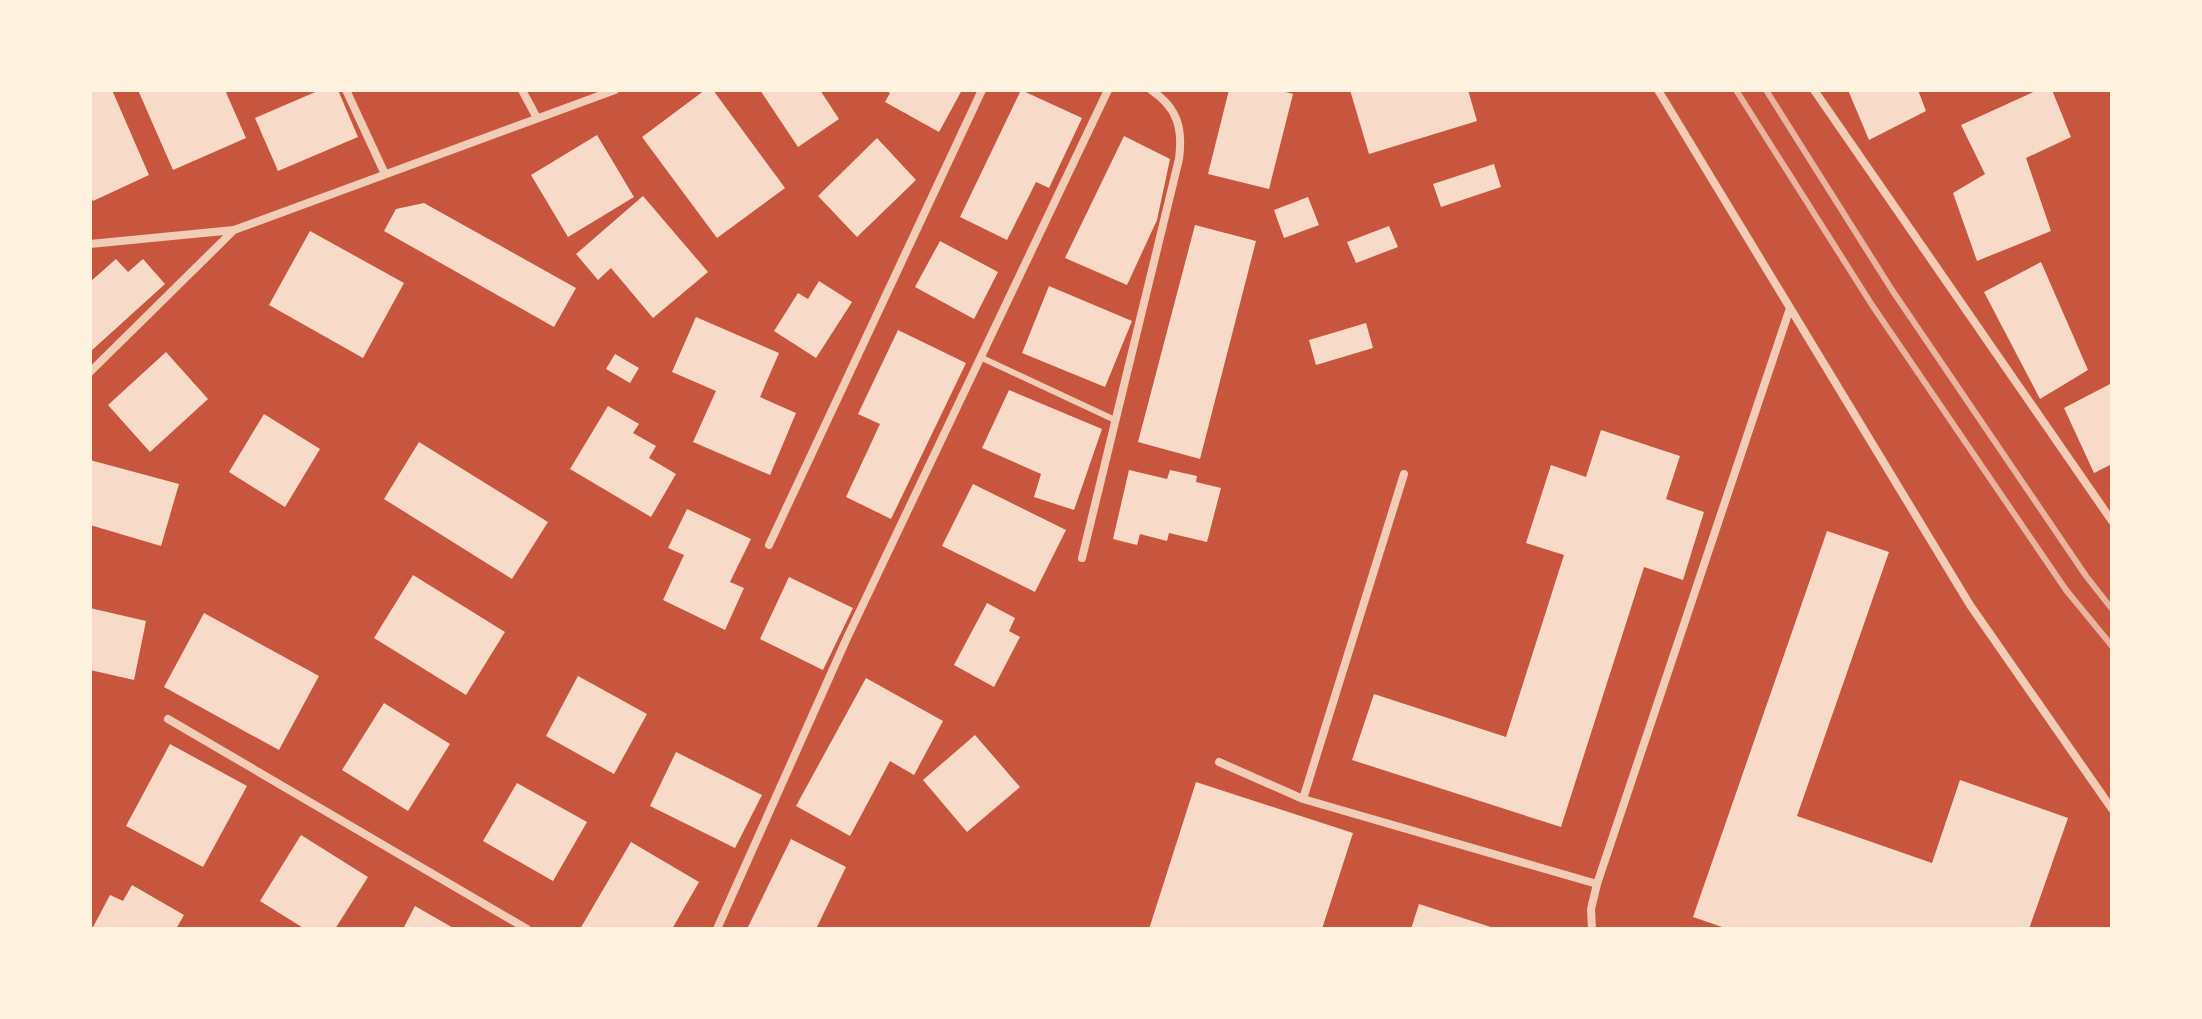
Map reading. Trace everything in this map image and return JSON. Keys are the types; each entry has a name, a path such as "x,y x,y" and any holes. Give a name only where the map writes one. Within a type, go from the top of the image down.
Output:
{"street":[{"path":"346,90 385,174"},
{"path":"522,90 537,118"},
{"path":"90,244 234,230 615,90"},
{"path":"769,545 982,90"},
{"path":"717,929 846,640 1108,90"},
{"path":"1082,558 1181,145 1179,121 1174,111 1151,90"},
{"path":"1658,90 1970,605 2112,809"},
{"path":"1814,90 2112,521"},
{"path":"90,372 234,230"},
{"path":"1592,929 1591,909 1597,884 1790,308"},
{"path":"1303,799 1404,474"},
{"path":"168,719 527,929"},
{"path":"1219,762 1303,799 1597,884"}],"lane":[{"path":"980,357 1115,420"}],"building":[{"path":"90,90 112,90 149,175 93,201 90,195"},
{"path":"138,90 225,90 246,138 173,170"},
{"path":"320,90 338,90 358,137 278,171 255,118"},
{"path":"705,90 713,90 785,188 717,238 642,137"},
{"path":"760,90 820,90 839,119 798,147"},
{"path":"885,90 962,90 939,132 885,102 890,93"},
{"path":"1021,90 1082,118 1049,188 1036,182 1007,240 960,217"},
{"path":"1229,90 1278,90 1293,94 1269,189 1208,174"},
{"path":"1350,90 1468,90 1477,121 1369,154"},
{"path":"1848,90 1918,90 1926,111 1869,140"},
{"path":"2038,90 2052,90 2071,137 2026,158 2051,231 1977,261 1953,193 1985,174 1961,125"},
{"path":"597,135 634,197 568,237 531,175"},
{"path":"1124,136 1170,159 1157,220 1127,285 1065,258"},
{"path":"877,138 916,180 857,237 818,196"},
{"path":"1494,164 1501,187 1441,207 1433,184"},
{"path":"643,196 708,272 653,318 611,268 598,280 576,254"},
{"path":"1308,197 1319,225 1284,238 1274,210"},
{"path":"424,203 576,288 554,327 384,231 396,209"},
{"path":"1195,225 1256,241 1200,459 1138,442"},
{"path":"1389,226 1398,247 1356,263 1347,242"},
{"path":"310,231 404,283 363,358 269,305"},
{"path":"940,241 998,272 974,319 915,287"},
{"path":"116,259 128,272 143,259 165,284 90,352 90,282"},
{"path":"2041,262 2088,370 2040,399 1984,292"},
{"path":"819,281 852,302 816,358 774,331 798,293 808,299"},
{"path":"1049,286 1132,321 1105,387 1022,353"},
{"path":"696,317 779,353 760,397 796,413 770,475 693,442 716,391 672,372"},
{"path":"1366,323 1373,348 1316,365 1309,340"},
{"path":"898,330 966,363 891,519 846,497 880,424 858,414"},
{"path":"166,352 208,399 150,452 108,405"},
{"path":"615,354 639,368 630,383 606,369"},
{"path":"2112,383 2112,464 2094,473 2064,408"},
{"path":"1009,390 1102,429 1074,510 1034,497 1041,474 982,448"},
{"path":"608,406 639,424 633,433 656,446 649,458 676,474 651,517 570,469"},
{"path":"264,414 320,449 285,507 229,472"},
{"path":"1601,430 1680,456 1666,499 1704,512 1683,580 1644,567 1561,827 1352,760 1374,694 1506,737 1564,555 1526,543 1551,465 1586,477"},
{"path":"419,442 548,522 512,579 384,499"},
{"path":"90,460 179,484 161,546 90,525"},
{"path":"1129,470 1167,479 1170,470 1197,476 1196,482 1221,488 1207,542 1169,533 1167,541 1140,534 1137,545 1113,539"},
{"path":"973,484 1066,530 1035,592 942,546"},
{"path":"687,509 751,539 730,582 744,588 725,630 663,600 684,555 668,548"},
{"path":"1827,531 1889,552 1797,816 1932,863 1960,780 2068,818 2029,929 1728,929 1693,917"},
{"path":"413,575 505,632 466,695 374,638"},
{"path":"789,577 853,608 823,670 760,639"},
{"path":"987,603 1015,618 1009,631 1020,637 994,687 954,665"},
{"path":"90,608 146,621 134,680 90,670"},
{"path":"204,613 319,676 279,750 164,687"},
{"path":"578,676 647,714 614,774 546,736"},
{"path":"866,678 943,721 914,775 890,761 850,836 796,806"},
{"path":"384,703 450,744 408,811 342,770"},
{"path":"975,735 1020,787 967,832 923,780"},
{"path":"170,744 247,786 203,867 126,826"},
{"path":"676,752 762,795 735,848 650,806"},
{"path":"1196,782 1353,833 1322,929 1149,929"},
{"path":"517,783 587,822 553,881 483,841"},
{"path":"301,835 368,877 335,929 305,929 260,901"},
{"path":"791,839 846,867 816,929 747,929"},
{"path":"631,842 699,882 672,929 580,929"},
{"path":"132,885 184,915 176,929 92,929 110,895 123,901"},
{"path":"1419,904 1494,928 1494,929 1411,929"},
{"path":"415,906 455,929 403,929"}],"railway":[{"path":"1736,90 1872,305 2066,590 2112,646"},
{"path":"1766,90 1892,290 2086,576 2112,609"}]}
